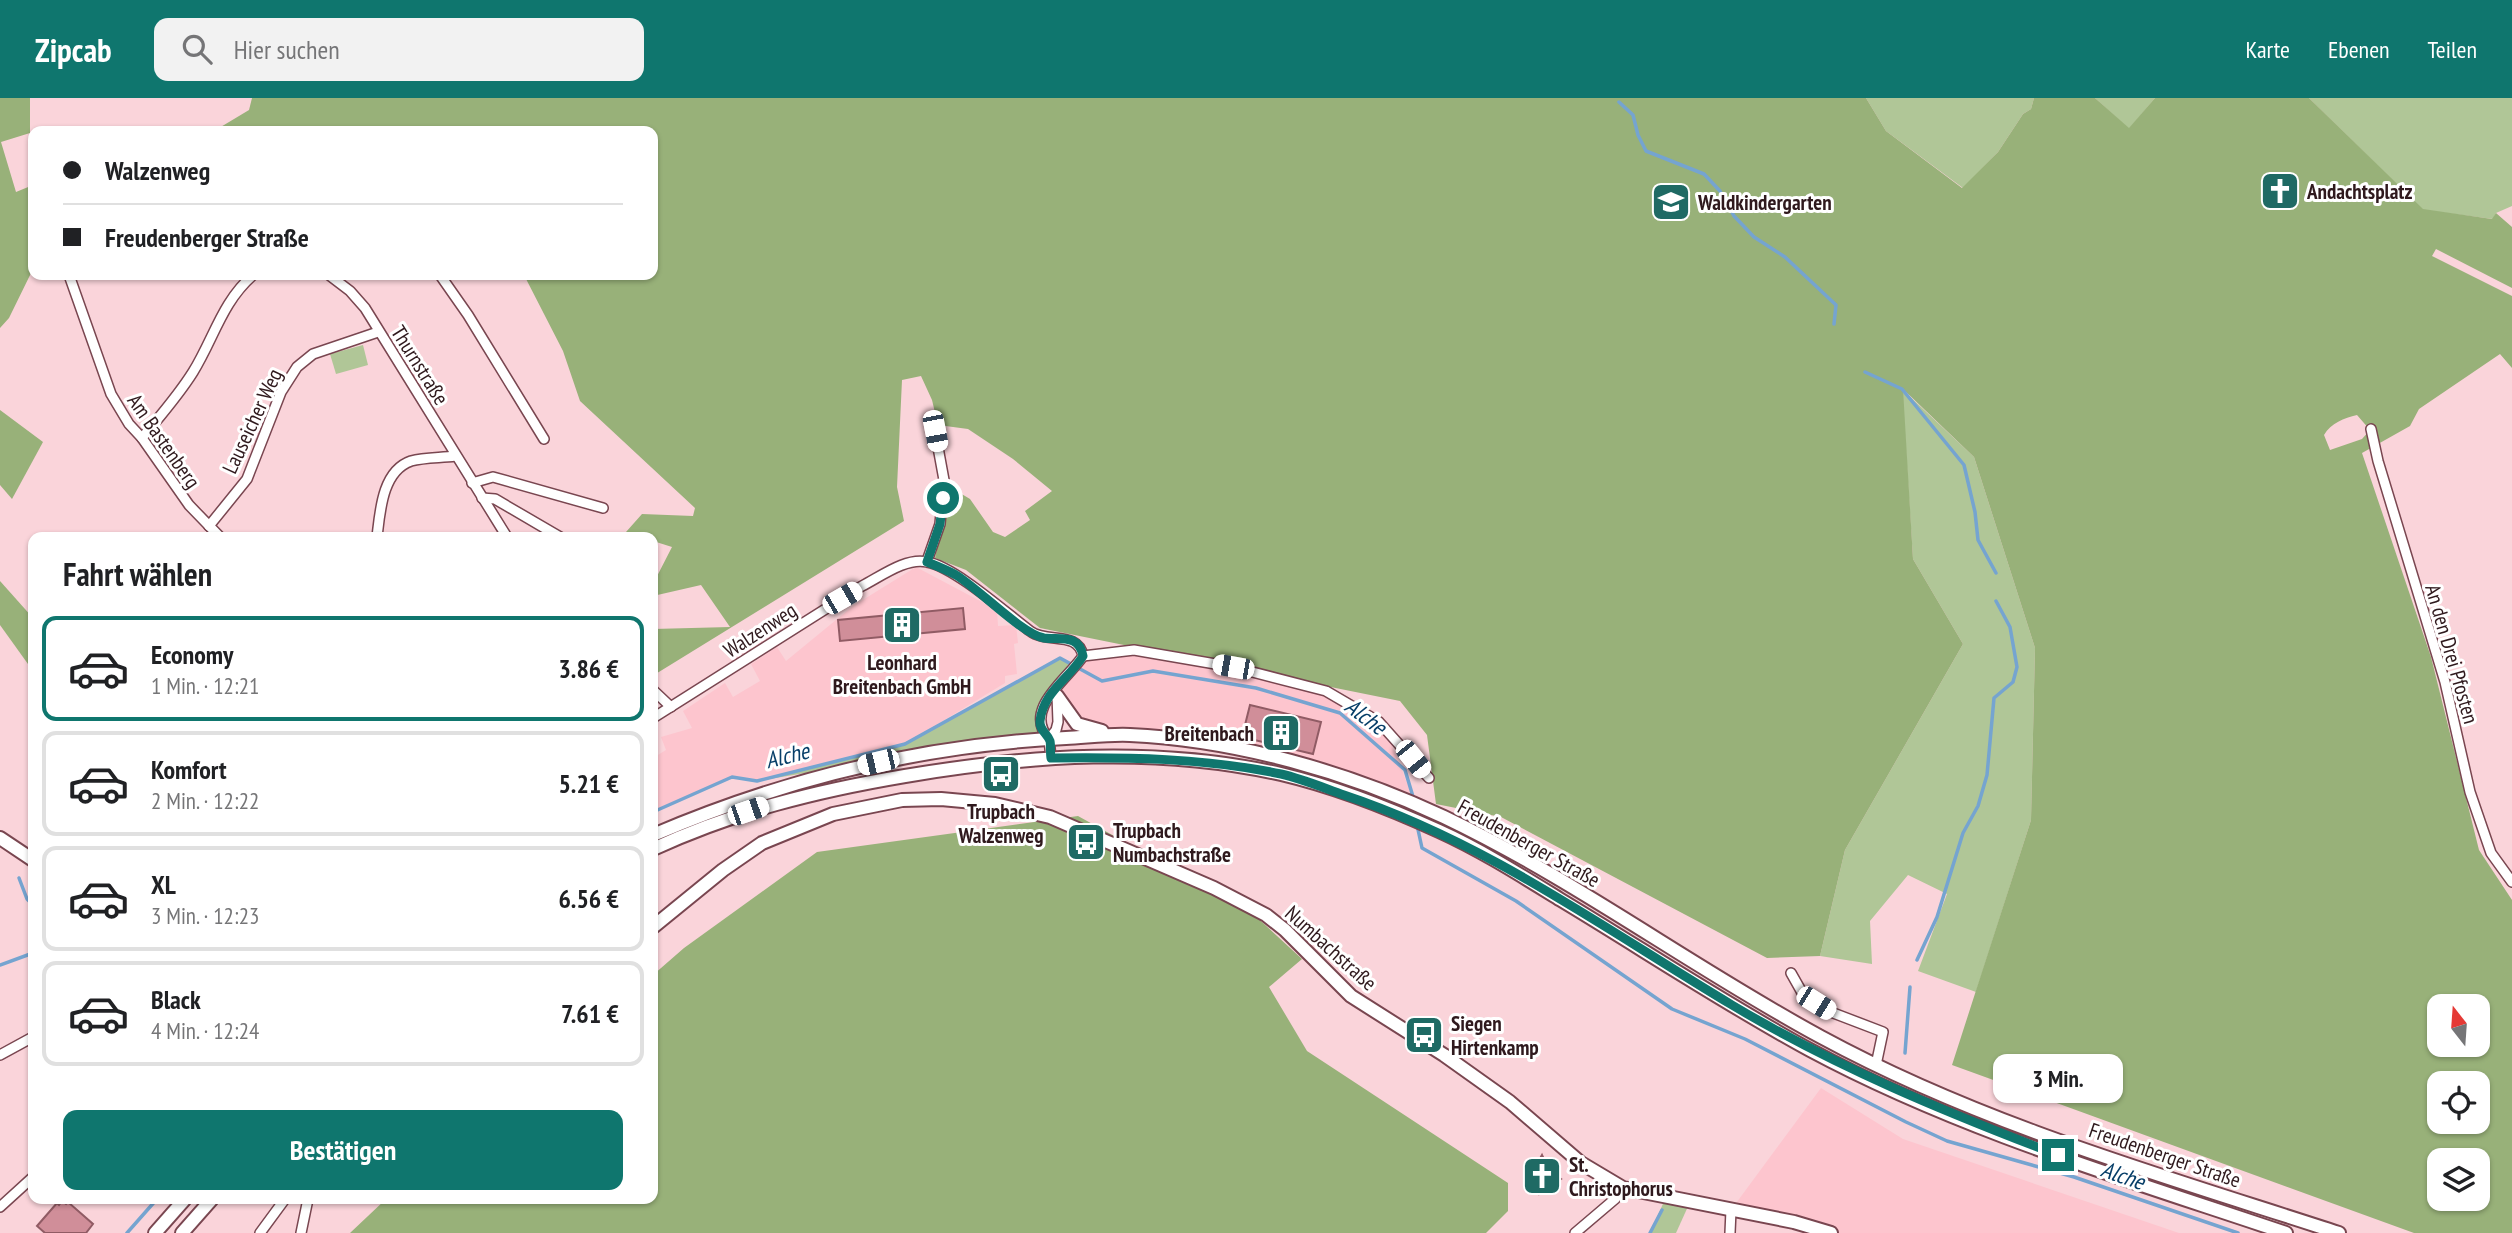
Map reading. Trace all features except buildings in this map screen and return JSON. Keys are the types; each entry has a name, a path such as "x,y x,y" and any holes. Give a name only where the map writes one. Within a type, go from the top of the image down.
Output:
{"main road":[{"path":"1056,693 1077,724 1085,729 1126,735"},
{"name":"Freudenberger Straße","path":"658,833 763,793 850,769 967,747 1126,735 1192,742 1286,760 1372,787 1414,804 1523,858 1742,992 1876,1065 1960,1102 2087,1149 2339,1233"},
{"name":"Freudenberger Straße","path":"658,847 728,818 805,794 942,769 1051,758 1163,757 1284,775 1416,822 1512,870 1731,1005 1813,1052 1880,1083 1953,1115 2084,1165 2286,1233"},
{"name":"Numbachstraße","path":"658,923 723,870 762,844 833,814 902,800 942,799 995,804 1050,817 1202,883 1266,915 1285,930 1351,996 1499,1094 1581,1163 1623,1188 1794,1222 1831,1233"},
{"path":"0,838 28,857"},
{"path":"155,1233 180,1204"},
{"path":"182,1233 208,1204"}],"street":[{"name":"Am Bastenberg","path":"71,280 111,394 129,424 142,438 189,505 215,532"},
{"path":"142,438 194,370 225,306 247,280"},
{"name":"Thurnstraße","path":"335,280 350,291 365,308 504,532"},
{"path":"444,280 544,439"},
{"name":"Lauseicher Weg","path":"209,526 247,479 281,391 297,367 324,349 378,332"},
{"name":"An den Drei Pfosten","path":"2371,429 2389,499 2445,682 2470,792 2491,853 2512,882"},
{"path":"935,431 944,480 940,524 927,562 957,576 1038,636 1067,638 1077,642 1083,656"},
{"path":"378,532 386,489 393,475 411,462 455,456"},
{"path":"472,483 493,477 603,508"},
{"path":"482,498 495,499 551,532"},
{"name":"Walzenweg","path":"658,715 862,586 898,568 927,562"},
{"path":"1049,739 1056,730 1056,693 1083,656 1134,650 1244,670 1326,691 1379,722 1429,778"},
{"path":"1051,758 1049,739 1042,731 1040,722 1048,695 1056,693"},
{"path":"658,695 671,707"},
{"path":"1791,973 1804,996 1828,1011 1883,1031 1876,1065"},
{"path":"0,1055 28,1040"},
{"path":"0,1207 28,1182"},
{"path":"1575,1233 1615,1199 1623,1188"},
{"path":"260,1233 281,1204"},
{"path":"301,1233 307,1204"},
{"path":"1730,1233 1731,1210"}],"shaded area":[{"path":"916,567 997,610 998,626 1016,625 1018,643 1014,644 1017,674 1005,676 1005,683 905,744 757,781 731,777 658,810 658,755 666,750 661,737 692,728 683,711 725,683 733,697 760,681 751,664 777,647 786,661 853,606"},
{"path":"1134,650 1321,685 1381,719 1416,805 1286,760 1085,729 1055,689 1083,656"},
{"path":"1821,1088 1903,1139 2179,1233 1831,1233 1731,1210"}],"green space":[{"path":"0,98 30,98 28,134 1,142 16,192 28,187 28,279 9,318 0,328"},
{"path":"252,98 1866,98 1886,131 1962,188 1998,152 2023,114 2031,109 2034,98 2095,98 2129,128 2155,98 2309,98 2423,209 2492,219 2496,213 2512,227 2512,288 2436,249 2432,256 2512,296 2512,368 2500,354 2419,409 2410,426 2362,453 2431,657 2479,850 2512,900 2512,1233 2414,1233 1952,1065 2031,820 2035,648 1974,457 1903,389 1913,559 1963,644 1845,850 1820,956 1767,958 1501,817 1436,804 1427,735 1400,701 1040,628 966,570 935,558 950,487 970,499 993,532 1005,537 1030,520 1025,511 1052,491 1013,459 968,429 938,425 932,400 921,376 902,380 897,487 904,521 658,673 658,629 730,627 701,585 658,595 658,574 672,547 658,543 658,532 626,532 642,514 693,516 695,508 580,401 563,351 527,280 658,280 658,126 222,126 249,110","holes":["2357,415 2370,430 2362,439 2330,450 2324,435 2334,424"]},
{"path":"1866,98 2034,98 2031,109 2023,114 1998,152 1963,188 1886,131"},
{"path":"2095,98 2155,98 2129,129"},
{"path":"2309,98 2512,98 2512,206 2496,213 2493,219 2423,210"},
{"path":"363,345 368,365 336,374 330,354"},
{"path":"1902,389 1974,457 2035,648 2031,820 1976,992 1918,971 1947,894 1908,875 1870,921 1872,964 1820,956 1845,850 1963,644 1913,559"},
{"path":"0,410 43,442 12,499 0,485"},
{"path":"0,581 28,612 28,664 0,625"},
{"path":"1060,658 1077,666 1063,679 1040,722 1049,739 967,746 757,781 905,744"},
{"path":"1078,816 1250,911 1302,959 1269,987 1307,1051 1508,1183 1508,1211 1486,1233 350,1233 381,1204 658,1204 658,971 684,948 817,852"},
{"path":"1666,1197 1690,1202 1676,1233 1650,1233"}],"waterway":[{"path":"1619,102 1633,115 1646,151 1704,174 1720,191 1734,216 1754,237 1785,257 1836,305 1834,324"},
{"path":"1865,372 1902,389 1964,465 1975,512 1978,540 1996,573"},
{"path":"1917,960 1937,917 1963,833 1978,806 1987,775 1994,698 2013,682 2017,667 2010,627 1996,601"},
{"name":"Alche","path":"658,810 732,777 757,781 905,744 1060,658 1102,681 1153,671 1256,688 1340,713 1405,770 1414,800"},
{"name":"Alche","path":"1417,825 1422,848 1516,901 1672,1009 1745,1039 1947,1141 2074,1177 2238,1233"},
{"path":"19,878 28,900"},
{"path":"0,965 28,955"},
{"path":"1905,1053 1910,987"},
{"name":"Alche","path":"127,1233 153,1204"},
{"path":"1650,1233 1662,1210"}],"place":[{"name":"Andachtsplatz","path":"2280,191"},
{"name":"Waldkindergarten","path":"1671,202"},
{"name":"Leonhard Breitenbach GmbH","path":"902,625"},
{"name":"Breitenbach","path":"1281,733"},
{"name":"Trupbach Walzenweg","path":"1001,774"},
{"name":"Trupbach Numbachstraße","path":"1086,842"},
{"name":"Siegen Hirtenkamp","path":"1424,1035"},
{"name":"St. Christophorus","path":"1542,1176"}],"route":[{"path":"943,498 940,524 927,562 957,576 1038,636 1067,638 1077,642 1082,648 1083,656 1077,666 1048,695 1040,722 1042,731 1049,739 1051,758 1163,757 1284,775 1440,831 1512,870 1731,1005 1813,1052 1921,1102 2058,1155"}]}
